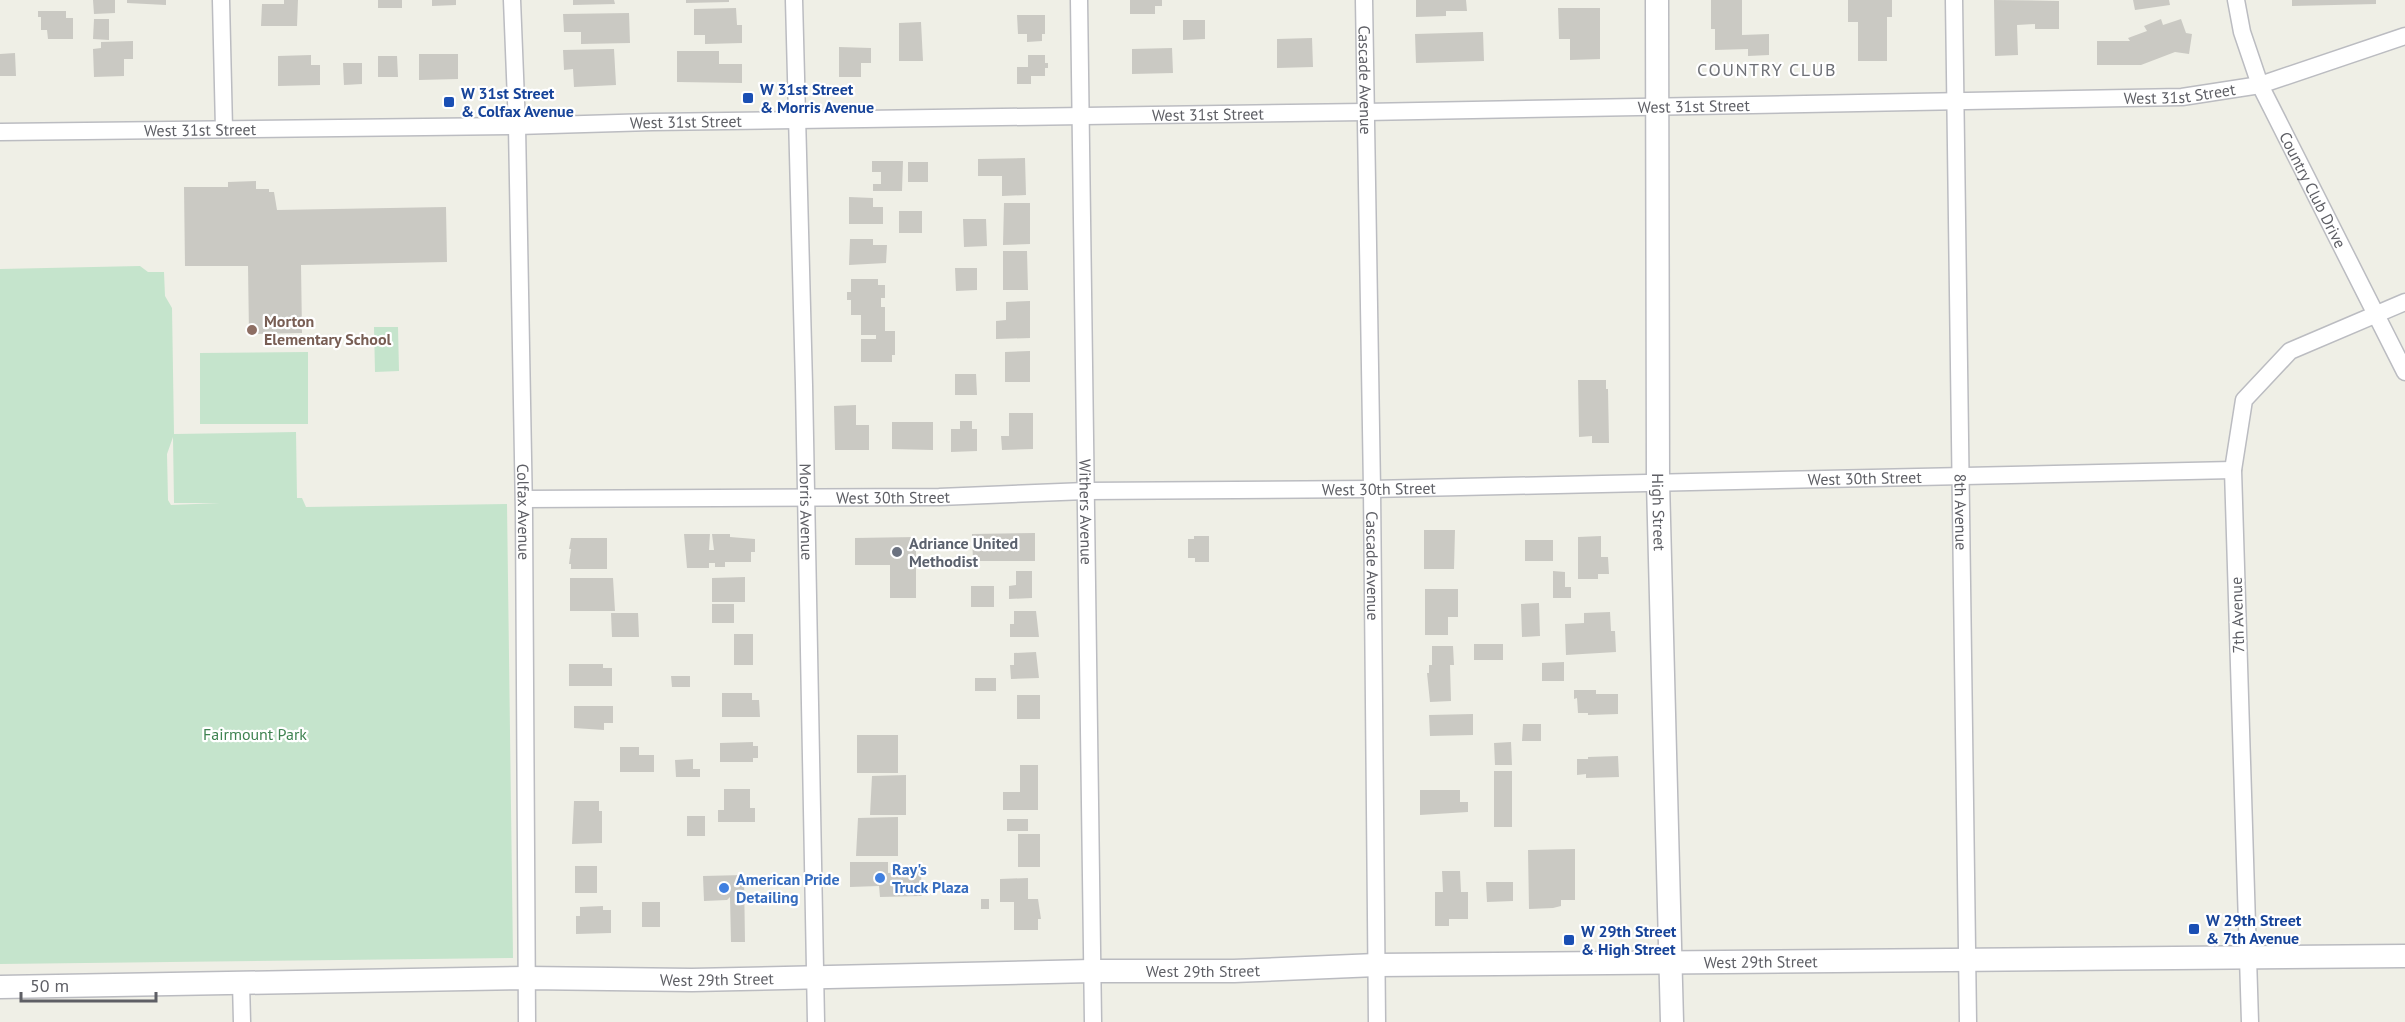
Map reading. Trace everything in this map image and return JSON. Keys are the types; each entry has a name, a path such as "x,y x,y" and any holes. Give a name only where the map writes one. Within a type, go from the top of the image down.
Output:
{"street":[{"path":"221,0 224,129"},
{"name":"Colfax Avenue","path":"512,0 517,126 524,499 526,1022"},
{"name":"Morris Avenue","path":"794,0 816,1022"},
{"name":"Withers Avenue","path":"1079,0 1093,1022"},
{"name":"Cascade Avenue","path":"1364,0 1377,1022"},
{"name":"High Street","path":"1657,0 1658,482 1672,1022"},
{"name":"8th Avenue","path":"1954,0 1968,1022"},
{"name":"Country Club Drive","path":"2236,0 2242,32 2260,85 2405,372"},
{"name":"West 31st Street","path":"0,132 517,126 2182,97 2260,85 2405,36"},
{"name":"7th Avenue","path":"2250,1022 2233,470 2244,400 2290,351 2405,302"},
{"name":"West 30th Street","path":"524,499 939,497 1086,491 1372,489 2233,470"},
{"name":"West 29th Street","path":"0,987 526,978 662,980 1092,971 1234,971 1376,965 2405,956"},
{"path":"241,982 242,1022"}],"green space":[{"name":"Fairmount Park","path":"140,266 148,272 164,272 165,296 172,308 174,434 296,432 297,498 302,498 306,507 507,504 513,958 0,964 0,269","holes":["173,437 174,503 220,503 171,505 168,500 167,454"]},
{"path":"374,327 398,327 399,371 375,372"},
{"path":"308,352 308,424 200,424 200,353"}],"building":[{"path":"93,0 115,0 115,13 94,14"},
{"path":"127,0 166,0 166,5 127,3"},
{"path":"284,0 298,0 297,26 261,26 262,4 284,4"},
{"path":"378,0 402,0 402,8 378,8"},
{"path":"432,0 456,0 456,5 432,6"},
{"path":"573,0 614,0 615,4 573,5"},
{"path":"686,0 729,0 729,2 686,3"},
{"path":"1130,0 1162,0 1162,6 1155,6 1155,14 1130,14"},
{"path":"1416,0 1466,0 1467,11 1446,11 1446,16 1416,17"},
{"path":"1711,0 1742,0 1742,35 1769,34 1769,55 1748,56 1748,49 1715,50 1715,29 1711,29"},
{"path":"1848,0 1892,0 1892,17 1887,17 1887,61 1858,61 1858,22 1848,22"},
{"path":"1994,0 2059,1 2059,29 2035,29 2035,24 2017,25 2018,55 1995,56"},
{"path":"2133,0 2169,0 2170,5 2135,10"},
{"path":"2292,0 2376,0 2376,4 2292,6"},
{"path":"736,8 737,25 742,25 742,43 705,44 705,35 694,35 694,9"},
{"path":"1558,8 1600,8 1600,59 1570,60 1570,39 1559,39"},
{"path":"38,11 66,11 66,18 73,18 73,39 48,39 47,30 41,30 41,17 38,17"},
{"path":"629,13 630,43 581,44 581,32 564,32 563,14"},
{"path":"1017,15 1045,15 1045,34 1042,34 1042,41 1027,42 1027,34 1018,34"},
{"path":"94,19 109,19 109,40 93,39"},
{"path":"2161,19 2163,25 2181,19 2186,33 2192,34 2189,54 2175,52 2141,65 2097,65 2097,41 2130,41 2128,38 2147,31 2144,26"},
{"path":"1183,20 1205,20 1205,39 1183,40"},
{"path":"921,22 923,61 899,61 899,23"},
{"path":"1483,32 1484,61 1416,63 1415,34"},
{"path":"1312,38 1313,67 1277,68 1277,39"},
{"path":"133,41 133,59 124,59 124,76 94,77 93,49 101,48 101,42"},
{"path":"839,47 871,48 871,63 861,63 861,77 839,77"},
{"path":"1172,48 1173,73 1132,74 1132,49"},
{"path":"614,49 616,85 574,87 573,69 564,70 563,50"},
{"path":"677,51 719,51 719,64 742,64 742,83 677,82"},
{"path":"15,53 16,76 0,76 0,54"},
{"path":"419,54 458,54 458,79 419,80"},
{"path":"311,55 311,65 320,65 320,85 278,86 278,56"},
{"path":"1028,55 1045,55 1048,68 1045,68 1045,76 1031,76 1031,84 1017,84 1017,67 1028,67"},
{"path":"378,56 397,56 398,77 378,77"},
{"path":"343,63 362,63 362,84 344,85"},
{"path":"1025,158 1026,195 1002,196 1002,176 978,176 978,159"},
{"path":"872,161 903,161 902,191 873,191 873,184 881,184 881,172 872,172"},
{"path":"908,162 928,162 928,182 908,182"},
{"name":"Morton Elementary School","path":"256,181 256,189 269,189 269,192 274,192 277,210 446,207 447,262 301,265 302,333 249,334 248,266 185,266 184,187 228,187 228,182"},
{"path":"849,197 873,198 873,207 883,207 883,224 849,224"},
{"path":"1004,203 1030,203 1030,244 1003,245"},
{"path":"899,211 922,211 922,233 899,233"},
{"path":"963,219 986,219 987,246 964,247"},
{"path":"850,239 873,239 873,245 887,245 886,263 849,265"},
{"path":"1003,251 1027,251 1028,290 1003,290"},
{"path":"955,268 977,268 977,290 956,291"},
{"path":"851,279 878,279 878,285 885,285 885,298 881,298 881,307 885,307 885,331 895,331 895,355 892,355 892,362 861,362 861,339 876,339 876,335 861,335 861,315 851,315 851,300 847,300 847,292 851,292"},
{"path":"1030,301 1030,338 996,339 996,321 1006,320 1006,302"},
{"path":"1030,351 1030,382 1005,382 1005,352"},
{"path":"955,374 976,374 977,395 955,395"},
{"path":"1578,380 1606,380 1609,443 1592,443 1592,436 1579,437"},
{"path":"856,405 856,425 869,425 869,450 835,450 834,406"},
{"path":"1009,413 1033,413 1033,449 1002,450 1001,436 1009,436"},
{"path":"960,421 972,421 972,429 977,429 977,451 951,452 951,429 960,429"},
{"path":"892,422 933,422 933,450 892,449"},
{"path":"1424,530 1455,530 1454,569 1424,569"},
{"path":"1035,533 1035,561 973,561 972,534"},
{"path":"684,534 710,534 709,550 714,550 712,534 730,534 730,537 755,539 755,552 751,552 751,562 725,562 725,567 715,567 715,563 709,563 709,568 687,568"},
{"path":"1194,536 1209,536 1209,562 1195,562 1195,558 1188,558 1188,539 1194,539"},
{"path":"1601,536 1601,557 1608,557 1609,574 1598,574 1598,579 1578,579 1578,537"},
{"path":"916,537 916,598 890,598 890,565 855,565 855,538"},
{"path":"571,538 607,538 607,569 571,569 571,564 569,564 571,549 569,549"},
{"path":"1525,540 1553,540 1553,561 1525,561"},
{"path":"1016,571 1032,571 1032,598 1009,599 1009,586 1016,585"},
{"path":"1553,571 1565,572 1565,587 1571,587 1571,598 1553,598"},
{"path":"745,577 745,602 712,602 712,578"},
{"path":"570,578 613,578 615,611 570,611"},
{"path":"971,586 994,586 994,607 971,607"},
{"path":"1425,589 1458,589 1458,617 1448,617 1448,635 1425,635"},
{"path":"1539,603 1540,636 1522,637 1521,604"},
{"path":"712,604 734,604 734,623 712,623"},
{"path":"1014,611 1036,611 1039,637 1010,637 1010,624 1014,624"},
{"path":"1610,612 1611,631 1615,631 1616,652 1566,655 1565,624 1584,623 1584,613"},
{"path":"611,613 638,613 639,637 612,637"},
{"path":"734,634 753,634 753,665 734,665"},
{"path":"1474,644 1503,644 1503,660 1474,660"},
{"path":"1432,646 1453,646 1454,665 1450,665 1451,701 1430,702 1427,673 1429,673 1429,665 1432,665"},
{"path":"1036,652 1039,678 1011,679 1010,665 1014,665 1014,653"},
{"path":"1564,662 1564,681 1542,681 1542,663"},
{"path":"569,664 603,664 603,668 612,668 612,686 569,686"},
{"path":"671,676 690,676 690,687 672,687"},
{"path":"975,678 996,678 996,691 975,691"},
{"path":"1574,690 1596,690 1596,694 1618,694 1618,714 1578,713"},
{"path":"722,693 752,693 752,700 759,700 760,717 722,717"},
{"path":"1017,695 1040,695 1040,719 1017,719"},
{"path":"574,706 613,706 613,723 604,723 604,730 574,728"},
{"path":"1473,714 1473,735 1430,736 1429,715"},
{"path":"1523,724 1541,724 1541,741 1522,741"},
{"path":"857,735 898,735 898,773 857,773"},
{"path":"753,742 753,746 758,746 758,758 753,758 753,762 720,762 720,743"},
{"path":"1511,742 1512,765 1495,765 1494,743"},
{"path":"620,747 639,747 639,755 654,755 654,772 620,772"},
{"path":"1618,756 1619,777 1586,778 1586,774 1577,775 1577,759"},
{"path":"693,759 693,769 700,769 700,777 676,777 675,760"},
{"path":"1020,765 1038,765 1038,810 1003,810 1003,792 1020,792"},
{"path":"1494,771 1512,771 1512,827 1494,827"},
{"path":"906,775 906,815 870,815 872,776"},
{"path":"724,789 750,789 750,808 755,808 755,822 718,822 718,810 724,810"},
{"path":"1420,790 1460,790 1460,802 1468,802 1468,812 1420,815"},
{"path":"574,801 599,801 599,811 602,811 602,843 572,844"},
{"path":"687,816 705,816 705,836 687,836"},
{"path":"898,817 898,856 856,856 858,818"},
{"path":"1007,819 1028,819 1028,831 1007,831"},
{"path":"1018,834 1040,834 1040,867 1018,867"},
{"path":"1575,849 1575,900 1561,900 1561,906 1553,908 1529,909 1528,850"},
{"path":"850,862 888,862 888,873 921,872 922,896 880,897 879,886 850,887"},
{"path":"575,866 597,866 597,893 575,893"},
{"path":"1442,871 1460,871 1461,892 1468,892 1468,919 1449,919 1449,926 1435,926 1435,892 1443,892"},
{"path":"744,875 745,942 731,942 730,897 727,900 704,901 703,876"},
{"path":"1028,878 1028,899 1038,899 1041,919 1038,919 1038,930 1014,930 1014,902 1000,902 1000,879"},
{"path":"1486,882 1513,882 1513,901 1487,902"},
{"path":"981,899 989,899 989,909 981,909"},
{"path":"642,902 660,902 660,927 642,927"},
{"path":"603,906 603,910 611,910 611,933 576,934 576,916 580,916 580,907"}],"place":[{"name":"W 31st Street & Morris Avenue","path":"748,98"},
{"name":"W 31st Street & Colfax Avenue","path":"449,102"},
{"name":"Morton Elementary School","path":"252,330"},
{"name":"Adriance United Methodist","path":"897,552"},
{"name":"Ray's Truck Plaza","path":"880,878"},
{"name":"American Pride Detailing","path":"724,888"},
{"name":"W 29th Street & 7th Avenue","path":"2194,929"},
{"name":"W 29th Street & High Street","path":"1569,940"}],"district":[{"name":"COUNTRY CLUB","path":"1767,70"}]}
